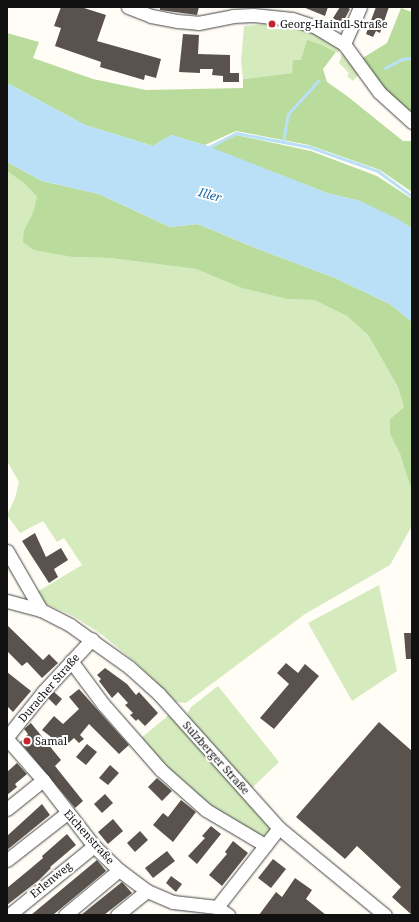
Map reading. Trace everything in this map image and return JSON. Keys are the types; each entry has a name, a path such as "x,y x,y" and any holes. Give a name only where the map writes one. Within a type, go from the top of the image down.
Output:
{"street":[{"path":"128,7 151,16 177,21 198,23 233,16 254,15 292,19 314,26 344,44 379,92 412,122"},
{"path":"215,20 217,7"},
{"path":"344,44 360,7"},
{"path":"7,551 41,610"},
{"name":"Sulzberger Straße","path":"7,601 41,610 70,624 129,667 159,694 279,828 385,915"},
{"name":"Duracher Straße","path":"9,732 43,692 92,639"},
{"path":"71,662 103,704 161,770 206,810 265,845"},
{"name":"Eichenstraße","path":"9,732 67,813 94,846 119,870 147,891 173,902 222,911 265,845 279,828"},
{"path":"7,809 43,780"},
{"path":"7,860 67,813"},
{"name":"Erlenweg","path":"8,914 94,846"},
{"path":"65,915 119,870"},
{"path":"117,915 147,891"}],"green space":[{"path":"401,8 412,12 412,109 408,114 383,90 361,59 387,43"},
{"path":"283,22 312,28 341,46 338,53 322,45 301,60 292,73 243,79 241,62 244,26 267,24 267,29 282,29"},
{"path":"7,33 39,42 33,58 93,79 146,90 243,88 243,79 292,73 293,60 301,60 307,40 322,45 336,52 323,69 327,82 347,96 403,141 412,141 412,192 380,170 309,145 236,131 205,145 171,135 153,146 85,125 7,83"},
{"path":"344,48 360,73 353,81 347,76 349,73 339,63"},
{"path":"236,135 311,151 377,176 412,199 412,228 360,201 327,193 211,148"},
{"path":"7,162 42,181 99,194 170,227 198,224 253,247 335,278 390,304 412,322 412,492 400,454 390,434 390,419 404,407 398,387 368,335 347,316 314,300 287,299 242,288 196,269 110,258 73,257 34,250 23,242 24,230 33,212 37,197 25,184 7,171"},
{"path":"7,171 25,184 37,197 33,212 24,230 73,257 110,258 196,269 243,288 287,299 314,300 347,316 368,335 398,387 404,407 390,419 390,434 400,454 412,492 412,526 390,565 305,614 186,703 176,702 134,661 101,634 73,616 44,603 37,592 82,565 64,538 57,542 43,521 20,533 7,515 15,498 19,482 7,461"},
{"path":"379,585 397,671 352,701 308,623"},
{"path":"218,686 279,762 252,788 188,717 188,712 191,707"},
{"path":"170,714 274,828 263,836 210,806 164,766 140,739"}],"water":[{"name":"Iller","path":"7,83 85,125 153,146 171,135 205,145 327,193 360,201 398,219 412,228 412,322 390,304 335,278 253,247 198,224 170,227 99,194 42,181 7,162"}],"building":[{"path":"61,7 81,7 106,15 97,41 161,59 156,78 145,75 144,80 100,67 101,62 55,46 61,28 54,26"},
{"path":"160,7 199,7 197,15 160,10"},
{"path":"303,7 328,7 325,16"},
{"path":"340,7 347,7 350,9 342,24 333,18"},
{"path":"376,7 389,7 380,33 376,31 373,37 366,34"},
{"path":"183,34 199,35 198,54 230,55 230,73 239,73 239,82 223,82 223,76 212,75 213,69 200,69 200,73 179,72"},
{"path":"35,533 46,557 61,548 68,560 54,569 58,577 49,583 22,541"},
{"path":"7,625 43,660 49,654 58,663 42,678 27,662 22,666 7,651"},
{"path":"404,633 412,633 412,659 406,659"},
{"path":"286,663 298,673 305,664 319,676 274,729 260,718 289,684 277,673"},
{"path":"105,668 127,684 136,695 139,692 158,713 145,726 138,719 136,721 130,715 133,713 125,705 128,703 118,692 112,698 99,681 101,679 97,675"},
{"path":"7,672 31,691 13,712 7,706"},
{"path":"79,689 129,745 119,754 89,724 80,735 84,739 79,743 74,738 64,747 42,730 54,716 63,724 79,709 69,697"},
{"path":"54,692 62,699 56,706 48,698"},
{"path":"379,722 412,751 412,915 392,897 401,887 357,846 345,859 296,817"},
{"path":"31,723 61,760 55,766 83,801 75,808 20,742 28,734 24,729"},
{"path":"87,744 97,752 86,765 76,757"},
{"path":"17,763 27,774 15,784 17,787 7,795 7,772"},
{"path":"110,765 119,773 108,785 99,778"},
{"path":"157,778 172,791 162,801 148,787"},
{"path":"105,794 113,803 102,813 94,804"},
{"path":"181,800 196,812 173,842 153,825 163,813 168,817"},
{"path":"42,804 50,815 7,850 7,836"},
{"path":"113,819 123,831 108,844 98,832"},
{"path":"211,826 221,834 197,864 188,856 205,838 202,836"},
{"path":"140,831 148,840 135,852 127,843"},
{"path":"67,834 76,845 50,867 51,868 39,880 7,905 7,888 43,858 42,856"},
{"path":"233,841 248,853 222,886 209,875 227,854 225,852"},
{"path":"167,851 175,861 153,878 145,868"},
{"path":"273,859 286,869 271,888 258,878"},
{"path":"97,860 106,871 53,915 31,915"},
{"path":"171,876 182,884 176,892 166,883"},
{"path":"295,878 312,890 306,899 326,915 259,915 276,892 282,897"},
{"path":"122,882 132,893 104,915 81,915"}],"waterway":[{"path":"385,68 402,59 412,58"},
{"path":"283,142 288,114 318,81"},
{"path":"207,148 236,133 310,147 378,171 412,196"}],"place":[{"name":"Georg-Haindl-Straße","path":"272,24"},
{"name":"Samal","path":"27,741"}]}
